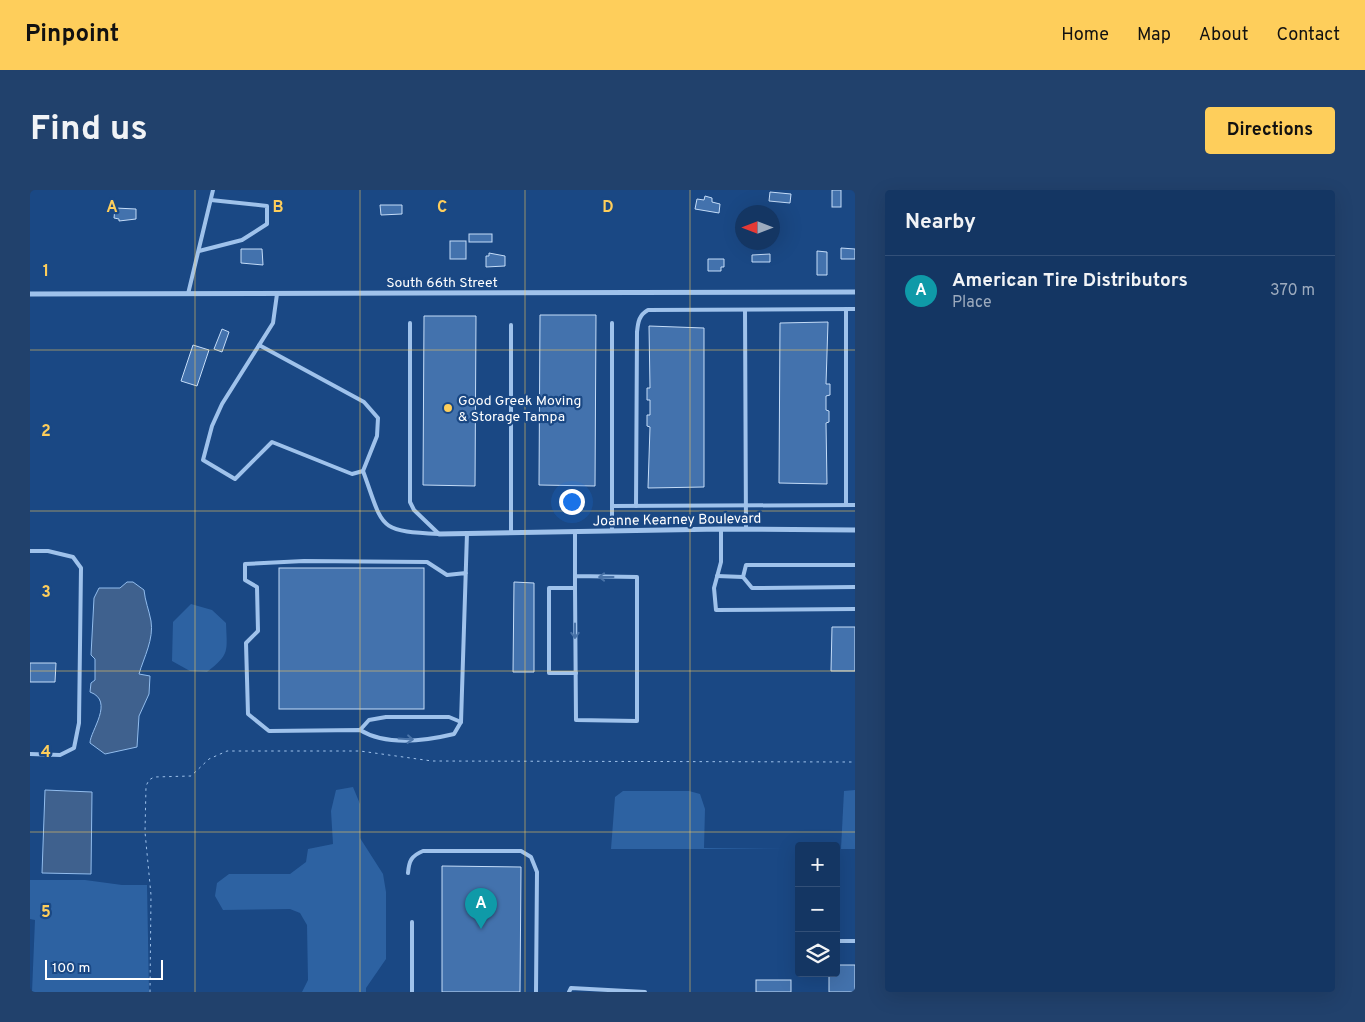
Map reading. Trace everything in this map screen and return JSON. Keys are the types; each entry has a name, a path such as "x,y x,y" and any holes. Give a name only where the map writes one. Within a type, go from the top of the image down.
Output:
{"street":[{"name":"South 66th Street","path":"30,294 855,292"},
{"name":"Joanne Kearney Boulevard","path":"439,534 721,529 855,530"}],"lane":[{"path":"188,294 213,190"},
{"path":"198,251 242,240 267,224 268,206 211,200"},
{"path":"277,294 274,322 212,426 203,460 236,479 272,442 352,474 364,471"},
{"path":"636,506 637,332 638,322 642,313 648,310 855,310"},
{"path":"745,310 746,529"},
{"path":"846,310 846,505"},
{"path":"410,323 410,502 414,510 439,534"},
{"path":"612,323 612,531"},
{"path":"511,324 511,532"},
{"path":"259,345 364,402 378,418 377,436 364,471 380,518 390,528 402,532 439,534"},
{"path":"612,506 855,505"},
{"path":"721,529 721,562 714,588 716,610 855,609"},
{"path":"575,532 575,576 575,588 576,720 637,721 637,577 575,576"},
{"path":"466,573 447,575 427,562 245,564 245,580 257,587 258,631 246,643 248,714 269,731 360,730 371,737 426,741 454,734 461,722 466,573 467,533"},
{"path":"30,551 48,551 73,557 81,568 79,723 74,748 60,755 30,754"},
{"path":"743,577 746,565 855,565"},
{"path":"717,576 743,577 752,588 855,586"},
{"path":"575,588 549,588 549,673 576,673"},
{"path":"360,730 370,720 386,717 449,717 461,722"},
{"path":"408,873 409,861 414,855 423,851 521,851 531,857 537,872 536,992"},
{"path":"412,922 412,992"},
{"path":"840,941 855,941"},
{"path":"569,992 571,988 645,992"}],"path":[{"path":"150,992 151,895 145,832 146,786 149,780 154,777 191,776 209,759 227,752 360,751 432,761 855,762"}],"shaded area":[{"path":"127,582 133,582 144,590 151,621 150,641 139,674 150,676 149,694 139,716 137,747 105,754 90,743 101,709 101,702 97,696 90,692 91,683 95,680 95,659 91,655 94,598 99,588 120,588"},
{"path":"191,604 212,610 226,623 227,640 225,652 220,661 207,672 190,671 172,661 173,622"},
{"path":"353,787 360,804 360,838 383,874 386,892 386,959 366,988 366,992 302,992 308,980 307,925 300,913 290,909 223,910 215,896 217,883 229,874 290,874 306,862 308,849 333,844 331,811 336,790"},
{"path":"45,790 92,792 91,874 42,873"},
{"path":"855,790 855,849 841,849 844,791"},
{"path":"623,791 689,791 700,794 705,809 704,848 786,849 611,849 615,797"},
{"path":"30,880 85,880 122,885 147,885 149,992 32,992 35,920 30,919"}],"building":[{"path":"832,190 841,190 841,207 832,207"},
{"path":"770,192 791,194 790,203 769,201"},
{"path":"705,196 712,198 712,202 720,204 719,213 695,209 697,199 704,200"},
{"path":"380,205 402,205 402,214 381,215"},
{"path":"115,208 136,209 136,219 119,221 119,219 114,218"},
{"path":"469,234 492,234 492,242 469,242"},
{"path":"450,241 466,241 466,259 450,259"},
{"path":"841,248 855,249 855,259 841,259"},
{"path":"241,249 262,249 263,265 241,263"},
{"path":"817,251 827,252 827,275 817,275"},
{"path":"489,253 505,256 505,266 486,267 486,256 489,256"},
{"path":"770,254 770,262 752,262 752,255"},
{"path":"708,259 724,259 724,267 721,267 721,271 708,271"},
{"path":"540,315 596,315 595,486 539,485"},
{"path":"424,316 476,316 475,486 423,485"},
{"path":"828,322 826,384 830,384 830,395 826,396 826,410 829,411 829,422 826,423 827,484 779,483 780,323"},
{"path":"649,326 704,328 704,487 648,488 650,427 647,426 647,415 650,415 650,400 647,400 647,388 650,388"},
{"path":"222,329 229,332 222,352 214,349"},
{"path":"193,345 209,350 197,386 181,381"},
{"path":"279,568 424,568 424,709 279,709"},
{"path":"514,582 534,583 534,672 513,672"},
{"path":"832,627 855,627 855,671 831,671"},
{"path":"30,663 56,663 55,682 30,682"},
{"path":"442,866 521,867 520,992 442,992"},
{"path":"840,965 855,965 855,992 829,992 829,977 840,977"},
{"path":"756,980 791,980 791,992 756,992"}],"place":[{"name":"Good Greek Moving & Storage Tampa","path":"448,408"},
{"name":"American Tire Distributors","path":"481,929"}]}
